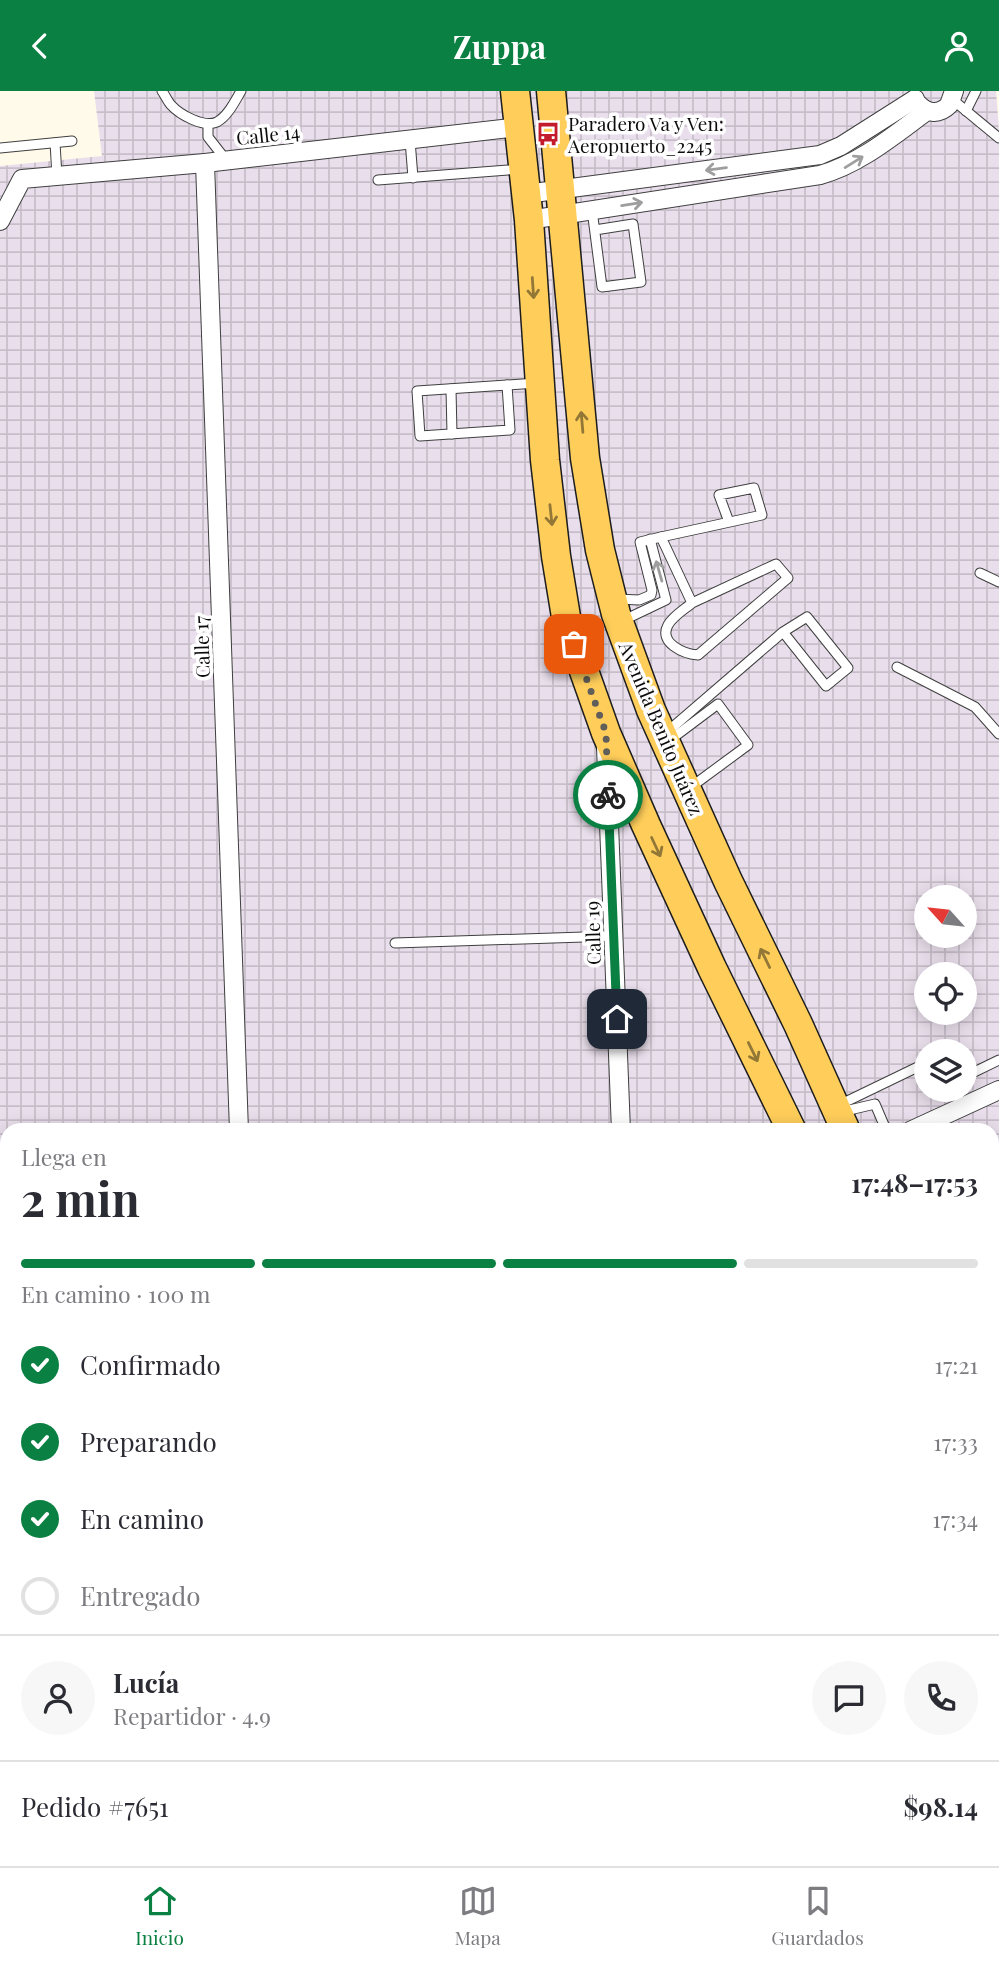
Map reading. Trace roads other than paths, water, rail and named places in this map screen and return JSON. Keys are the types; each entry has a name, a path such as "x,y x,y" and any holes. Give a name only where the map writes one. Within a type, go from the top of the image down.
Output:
{"main road":[{"path":"515,91 519,127 547,201"},
{"path":"551,91 540,383 556,556 568,623 606,733 706,956 788,1123"},
{"path":"547,201 572,127 568,91"},
{"name":"Avenida Benito Juárez","path":"547,201 566,243 585,458 597,538 615,611 664,739 727,881 840,1116"}],"street":[{"path":"547,201 670,175 820,155 841,146 919,100"},
{"path":"547,201 592,210 820,175 841,169 919,100"},
{"path":"919,100 933,113 945,110 958,101"},
{"name":"Calle 14","path":"0,221 22,179 205,163 519,127"},
{"name":"Calle 17","path":"205,163 239,1123"},
{"path":"746,166 749,187"},
{"path":"670,175 673,198"},
{"name":"Calle 19","path":"606,733 621,1123"},
{"path":"977,1094 999,1090"},
{"path":"922,1123 952,1102"}],"lane":[{"path":"162,91 172,106 195,120 208,124 214,124 222,118 241,91"},
{"path":"976,91 958,101 999,138"},
{"path":"208,124 208,137 226,160"},
{"path":"410,140 413,177"},
{"path":"0,148 72,141"},
{"path":"55,143 57,176"},
{"path":"378,180 508,170"},
{"path":"592,210 594,230 603,287 640,282 633,224 594,230"},
{"path":"507,385 510,430 420,436 417,391 451,389 507,385 540,383"},
{"path":"451,389 452,434"},
{"path":"615,611 652,593 640,542 762,515 754,488 719,495 729,522"},
{"path":"661,537 692,603"},
{"path":"615,611 662,604 666,600 650,540"},
{"path":"776,564 788,578 698,655 674,647 666,634 671,620 692,603 776,564"},
{"path":"980,573 999,582"},
{"path":"664,739 782,632 807,617 848,668 826,686 782,632"},
{"path":"897,667 975,707 999,734"},
{"path":"664,739 718,704 748,745 687,790"},
{"path":"395,943 614,936"},
{"path":"977,1071 999,1060"},
{"path":"840,1116 914,1070"},
{"path":"840,1116 875,1104 883,1123"}],"place":[{"name":"Paradero Va y Ven: Aeropuerto_2245","path":"548,134"}]}
